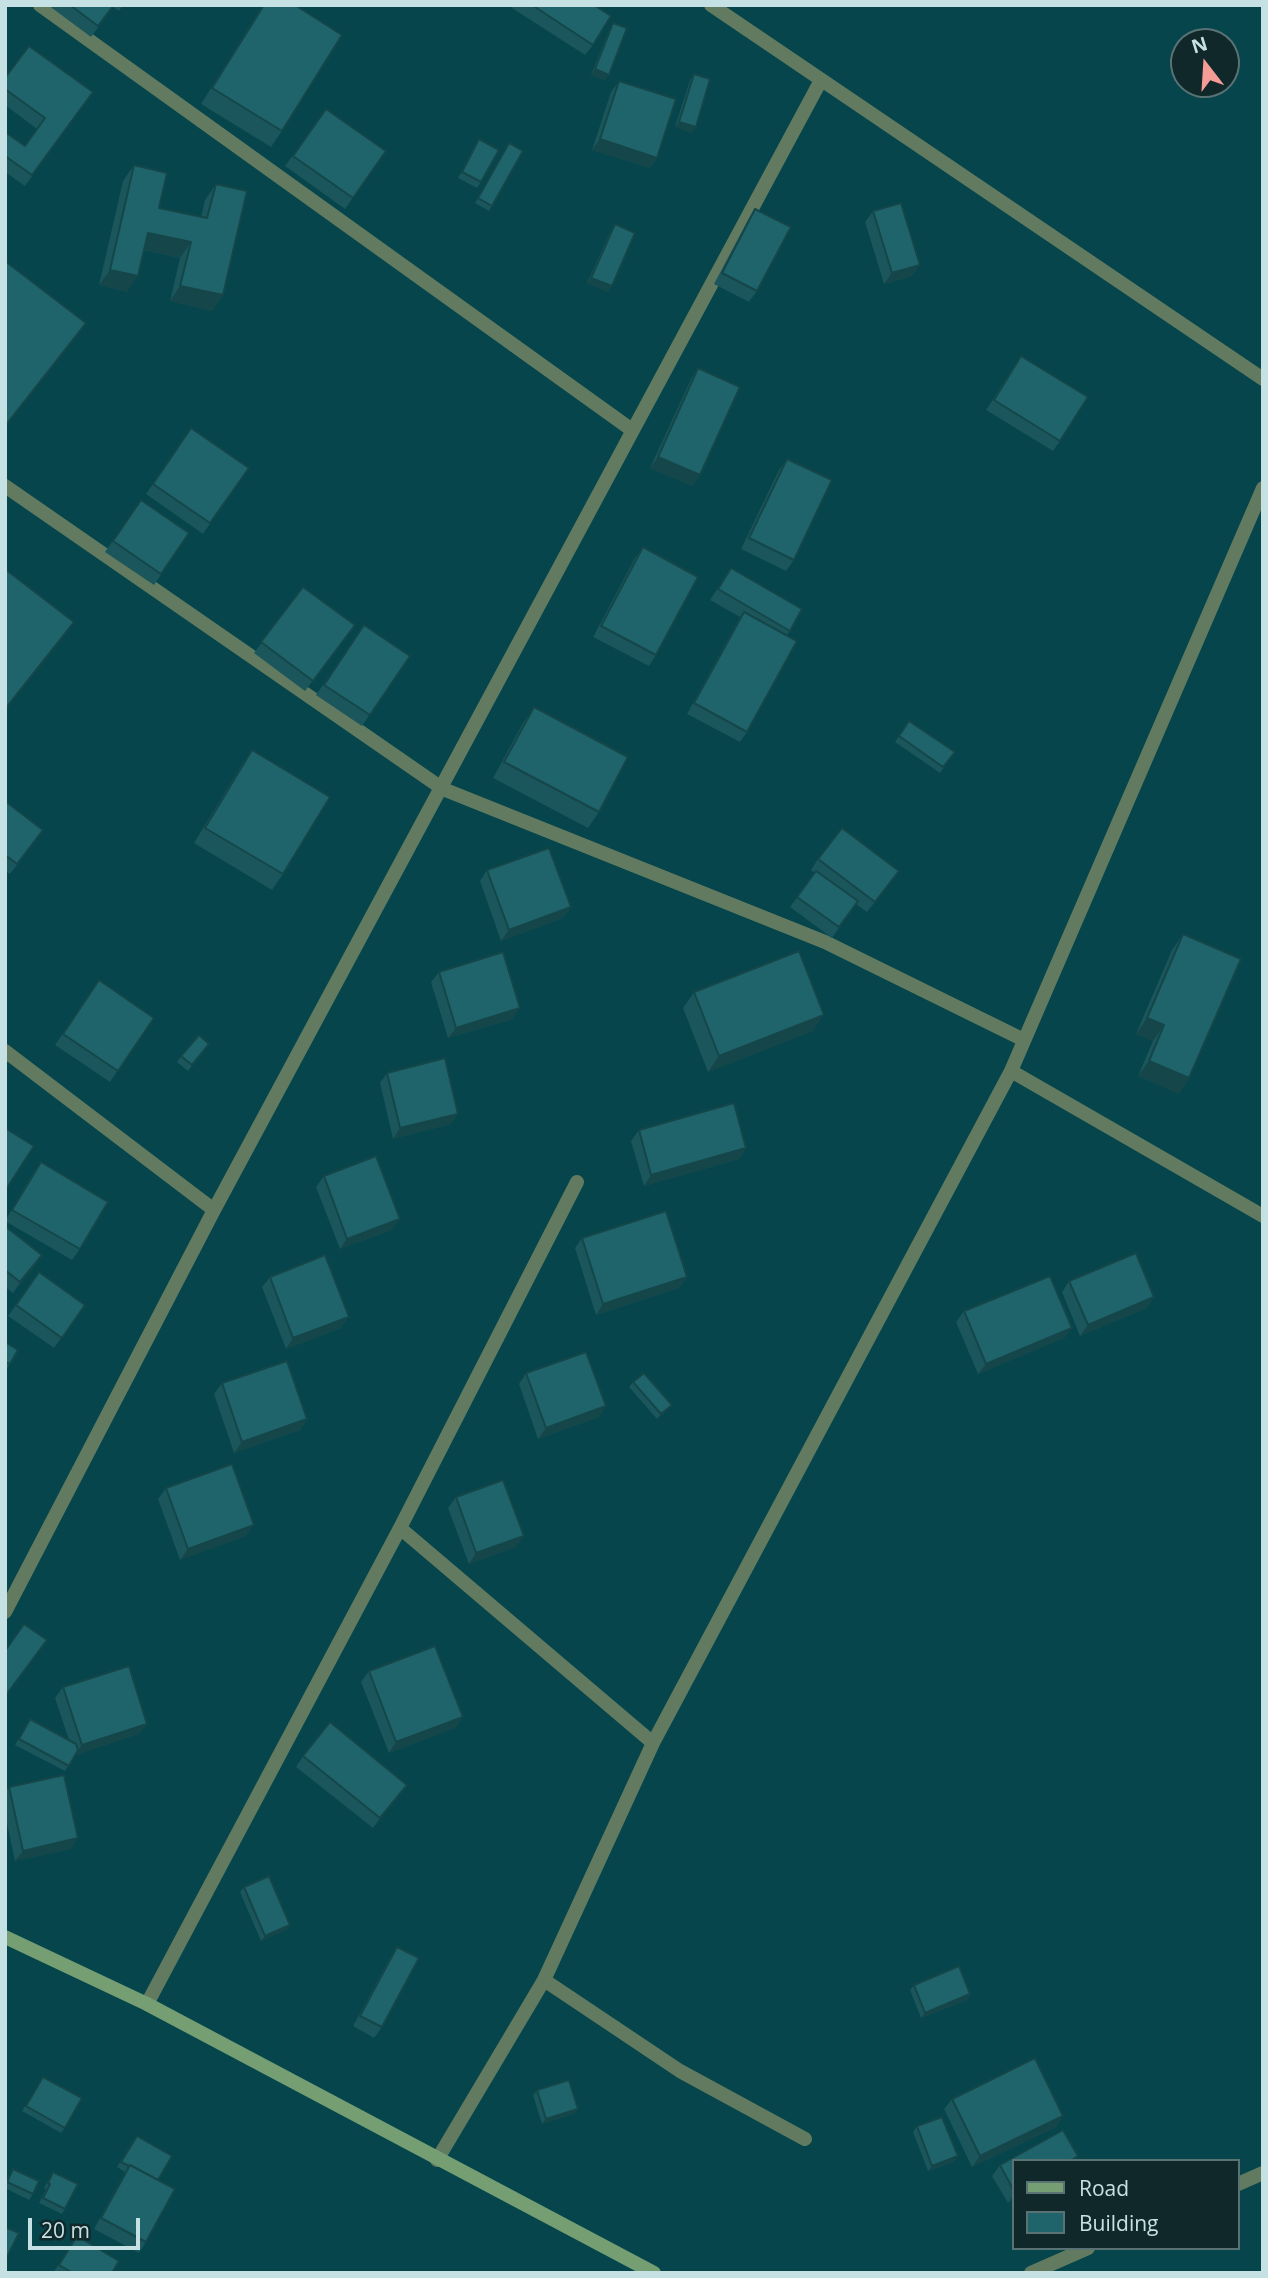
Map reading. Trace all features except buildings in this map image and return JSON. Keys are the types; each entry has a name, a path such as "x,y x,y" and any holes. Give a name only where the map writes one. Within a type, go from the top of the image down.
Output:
{"street":[{"path":"40,5 632,430"},
{"path":"711,5 820,82 1263,379"},
{"path":"5,1612 214,1210 443,789 632,430 820,82"},
{"path":"5,486 443,789 825,942 1024,1040"},
{"path":"437,2160 544,1980 653,1743 1012,1071 1263,488"},
{"path":"5,1051 214,1210"},
{"path":"1012,1071 1263,1216"},
{"path":"146,2004 400,1528 577,1182"},
{"path":"400,1528 653,1743"},
{"path":"5,1937 146,2004 654,2273"},
{"path":"544,1980 680,2071 805,2139"},
{"path":"1240,2182 1263,2173"},
{"path":"1031,2273 1083,2250"}]}
